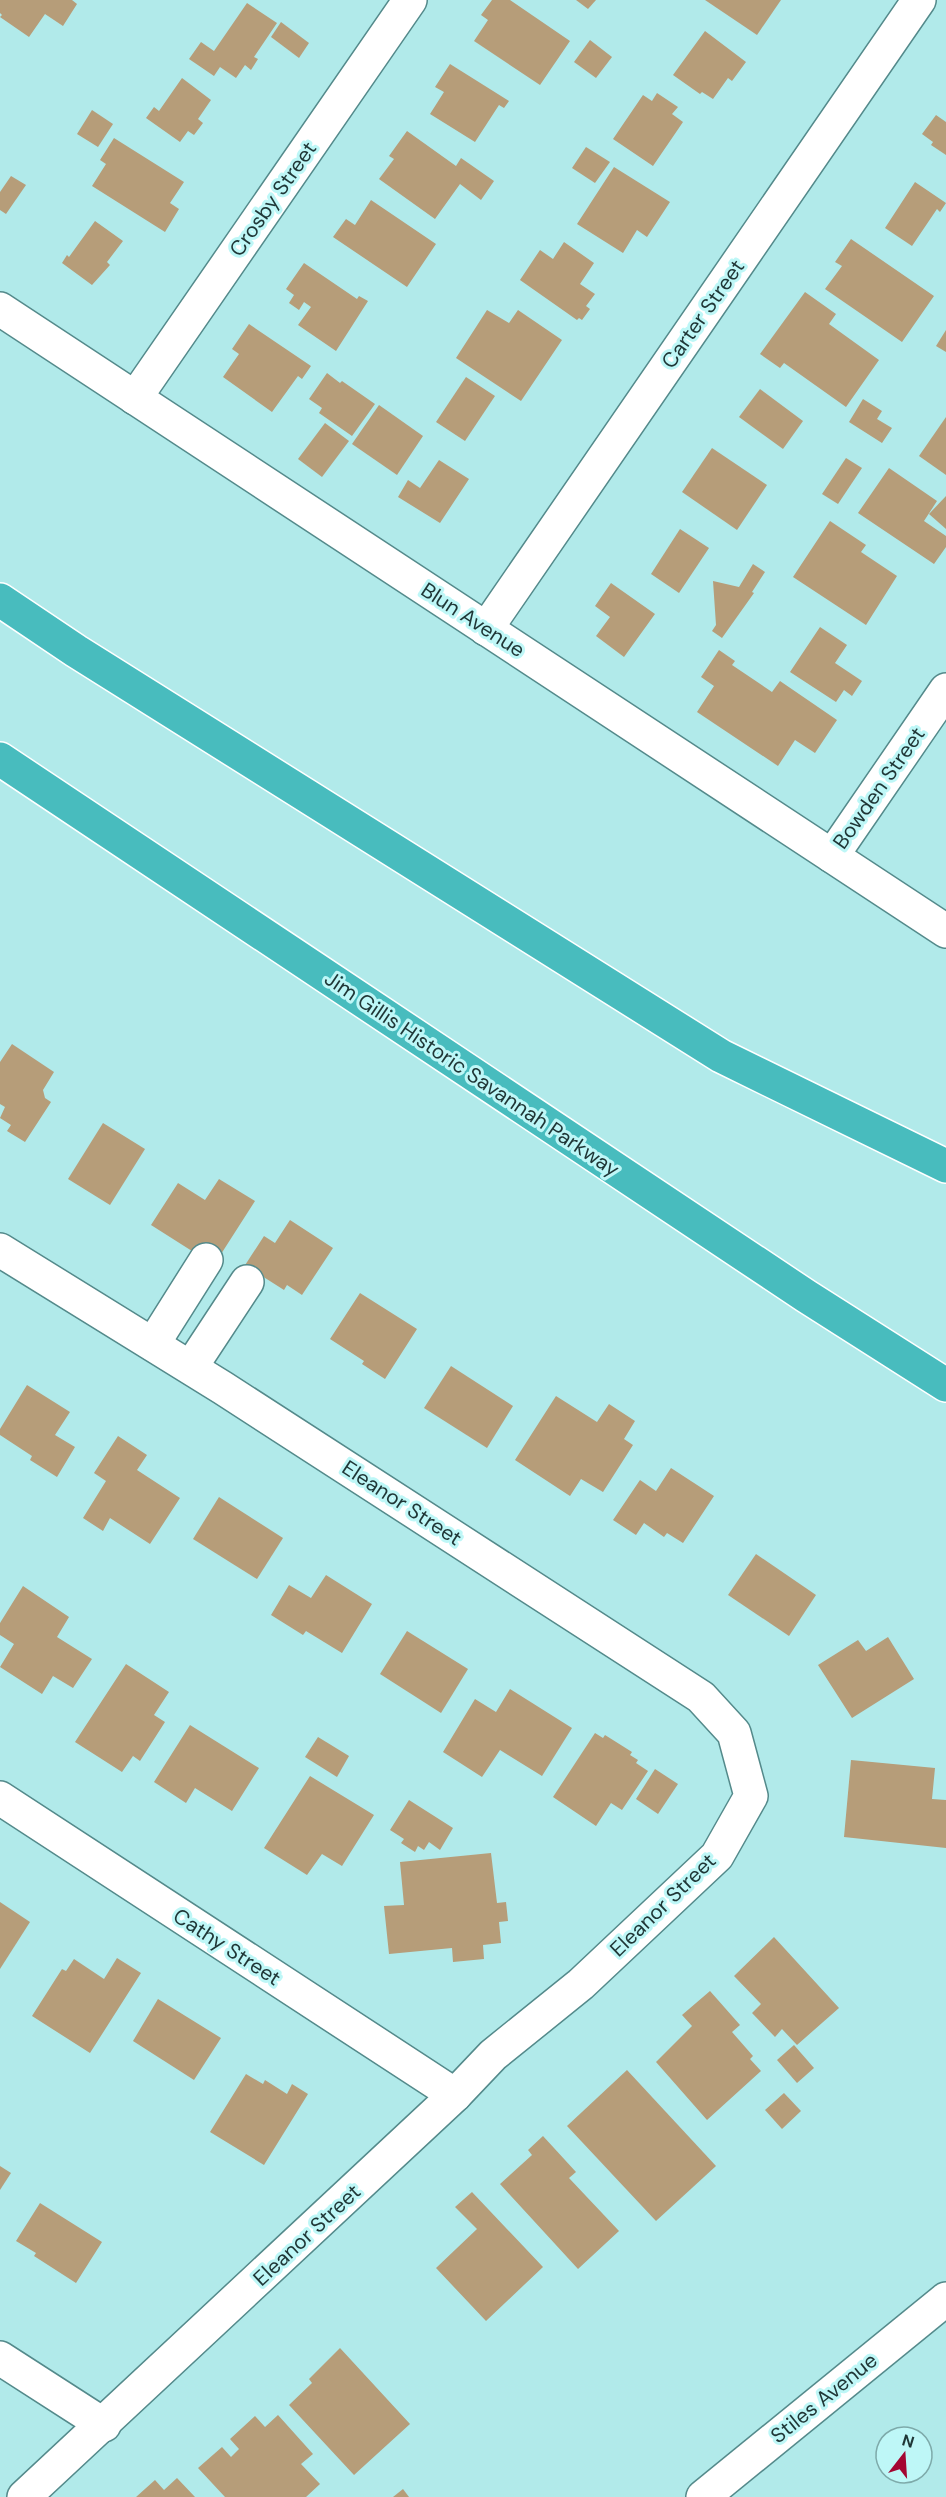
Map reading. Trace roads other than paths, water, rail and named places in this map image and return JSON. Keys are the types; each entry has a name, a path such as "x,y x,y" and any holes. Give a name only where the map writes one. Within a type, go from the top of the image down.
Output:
{"highway":[{"path":"0,600 76,651 722,1056 946,1166"},
{"name":"Jim Gillis Historic Savannah Parkway","path":"0,759 796,1289 946,1386"}],"street":[{"name":"Crosby Street","path":"135,398 410,0"},
{"name":"Carter Street","path":"486,628 919,0"},
{"name":"Blun Avenue","path":"0,309 946,931"},
{"name":"Bowden Street","path":"832,856 946,690"},
{"name":"Eleanor Street","path":"0,1250 191,1367 701,1697 734,1733 751,1796 717,1856 581,1984 493,2055 455,2095 104,2425 24,2497"},
{"path":"153,1344 206,1260"},
{"path":"191,1367 247,1282"},
{"name":"Cathy Street","path":"0,1798 455,2095"},
{"name":"Stiles Avenue","path":"703,2497 946,2299"},
{"path":"0,2358 104,2425"}]}
